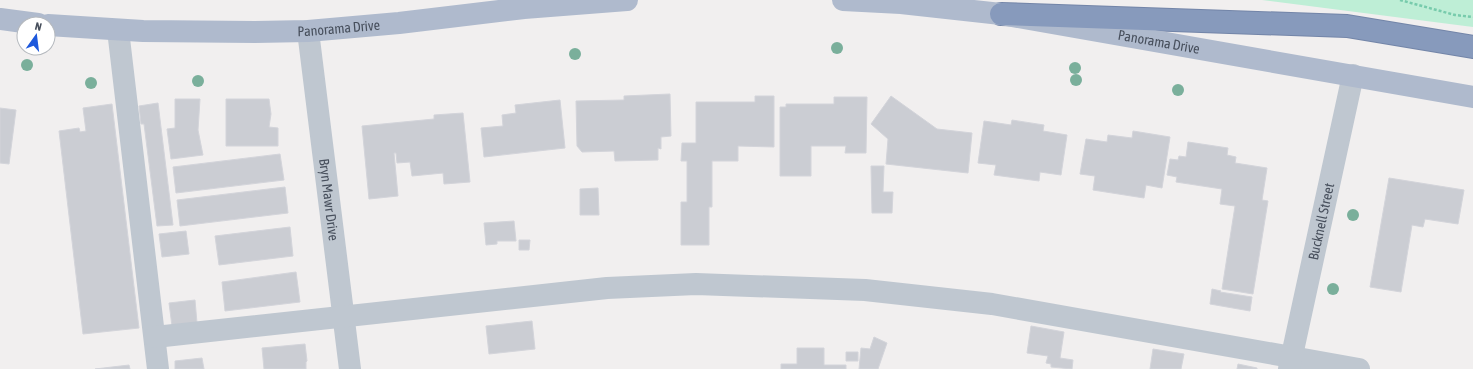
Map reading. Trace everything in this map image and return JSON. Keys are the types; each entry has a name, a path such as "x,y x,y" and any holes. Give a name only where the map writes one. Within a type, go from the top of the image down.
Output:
{"highway":[{"path":"1001,14 1347,26 1473,47"}],"main road":[{"name":"Panorama Drive","path":"56,26 118,30 255,32 308,31 407,22 524,8 627,0"},
{"name":"Panorama Drive","path":"843,0 901,3 1001,14 1473,96"},
{"path":"0,19 16,21"}],"street":[{"path":"118,30 158,369"},
{"name":"Bryn Mawr Drive","path":"308,31 350,369"},
{"name":"Bucknell Street","path":"1291,363 1353,75"},
{"path":"155,337 344,318 607,288 696,284 865,290 992,304 1291,363 1359,369"}],"path":[{"path":"1400,0 1455,15 1473,17"}],"green space":[{"path":"1262,0 1473,0 1473,27"}],"building":[{"path":"670,94 671,136 661,137 661,149 658,148 658,160 615,161 614,151 582,152 577,146 576,101 624,100 624,96"},
{"path":"755,96 774,96 774,147 738,146 738,161 712,161 712,207 709,207 709,245 681,245 681,202 687,202 687,161 681,161 682,143 696,143 696,102 755,102"},
{"path":"891,96 937,129 972,133 968,173 886,164 888,139 871,124"},
{"path":"834,97 867,97 866,153 845,153 846,146 811,146 811,176 780,176 780,107 786,107 786,104 834,104"},
{"path":"175,99 200,99 198,130 203,155 171,159 167,129 175,128"},
{"path":"226,99 269,99 271,114 269,127 278,128 278,146 226,146"},
{"path":"560,100 565,148 484,157 481,128 503,126 502,115 516,113 515,105"},
{"path":"158,103 173,225 157,226 144,124 141,124 139,106"},
{"path":"112,104 139,328 83,334 59,131 79,128 80,132 86,131 83,108"},
{"path":"0,108 16,110 9,164 0,163"},
{"path":"463,113 470,182 444,184 443,173 412,176 410,162 397,163 396,153 394,153 398,196 369,199 362,126 434,119 434,115"},
{"path":"1012,120 1044,125 1043,131 1067,135 1061,175 1040,172 1039,181 994,175 996,165 978,163 984,121 1011,125"},
{"path":"1133,131 1170,137 1162,188 1146,185 1144,198 1093,190 1095,176 1080,174 1086,139 1107,142 1108,135 1132,138"},
{"path":"1188,142 1228,148 1227,155 1236,157 1235,163 1267,168 1262,200 1268,201 1253,294 1222,289 1235,206 1220,204 1222,189 1176,182 1177,177 1167,175 1170,159 1178,160 1179,156 1186,157"},
{"path":"280,154 284,180 176,193 173,167"},
{"path":"871,166 884,166 883,192 893,192 892,213 872,213"},
{"path":"1389,178 1464,190 1458,224 1425,219 1423,227 1412,225 1401,292 1370,287"},
{"path":"285,187 288,213 180,226 177,200"},
{"path":"598,188 599,215 580,215 580,189"},
{"path":"514,221 516,241 497,241 497,244 486,245 484,223"},
{"path":"290,227 293,256 219,265 215,236"},
{"path":"186,231 189,254 162,257 159,234"},
{"path":"519,240 530,240 529,250 519,250"},
{"path":"296,272 300,302 225,311 222,282"},
{"path":"1212,289 1221,291 1220,292 1252,297 1250,311 1210,304"},
{"path":"195,300 197,323 172,326 169,303"},
{"path":"532,321 535,349 489,354 486,326"},
{"path":"1031,326 1064,332 1060,358 1073,360 1072,369 1051,367 1051,364 1046,363 1048,356 1027,353"},
{"path":"874,337 887,343 878,369 859,369 861,348 870,349"},
{"path":"305,344 307,361 306,369 264,369 262,348"},
{"path":"797,348 824,348 824,365 846,365 846,369 781,369 781,364 797,364"},
{"path":"1153,349 1184,354 1181,369 1150,369"},
{"path":"846,352 858,352 858,361 846,361"},
{"path":"202,358 204,369 175,369 175,361"},
{"path":"1238,364 1257,368 1257,369 1237,369"},
{"path":"129,365 130,369 95,369"}]}
